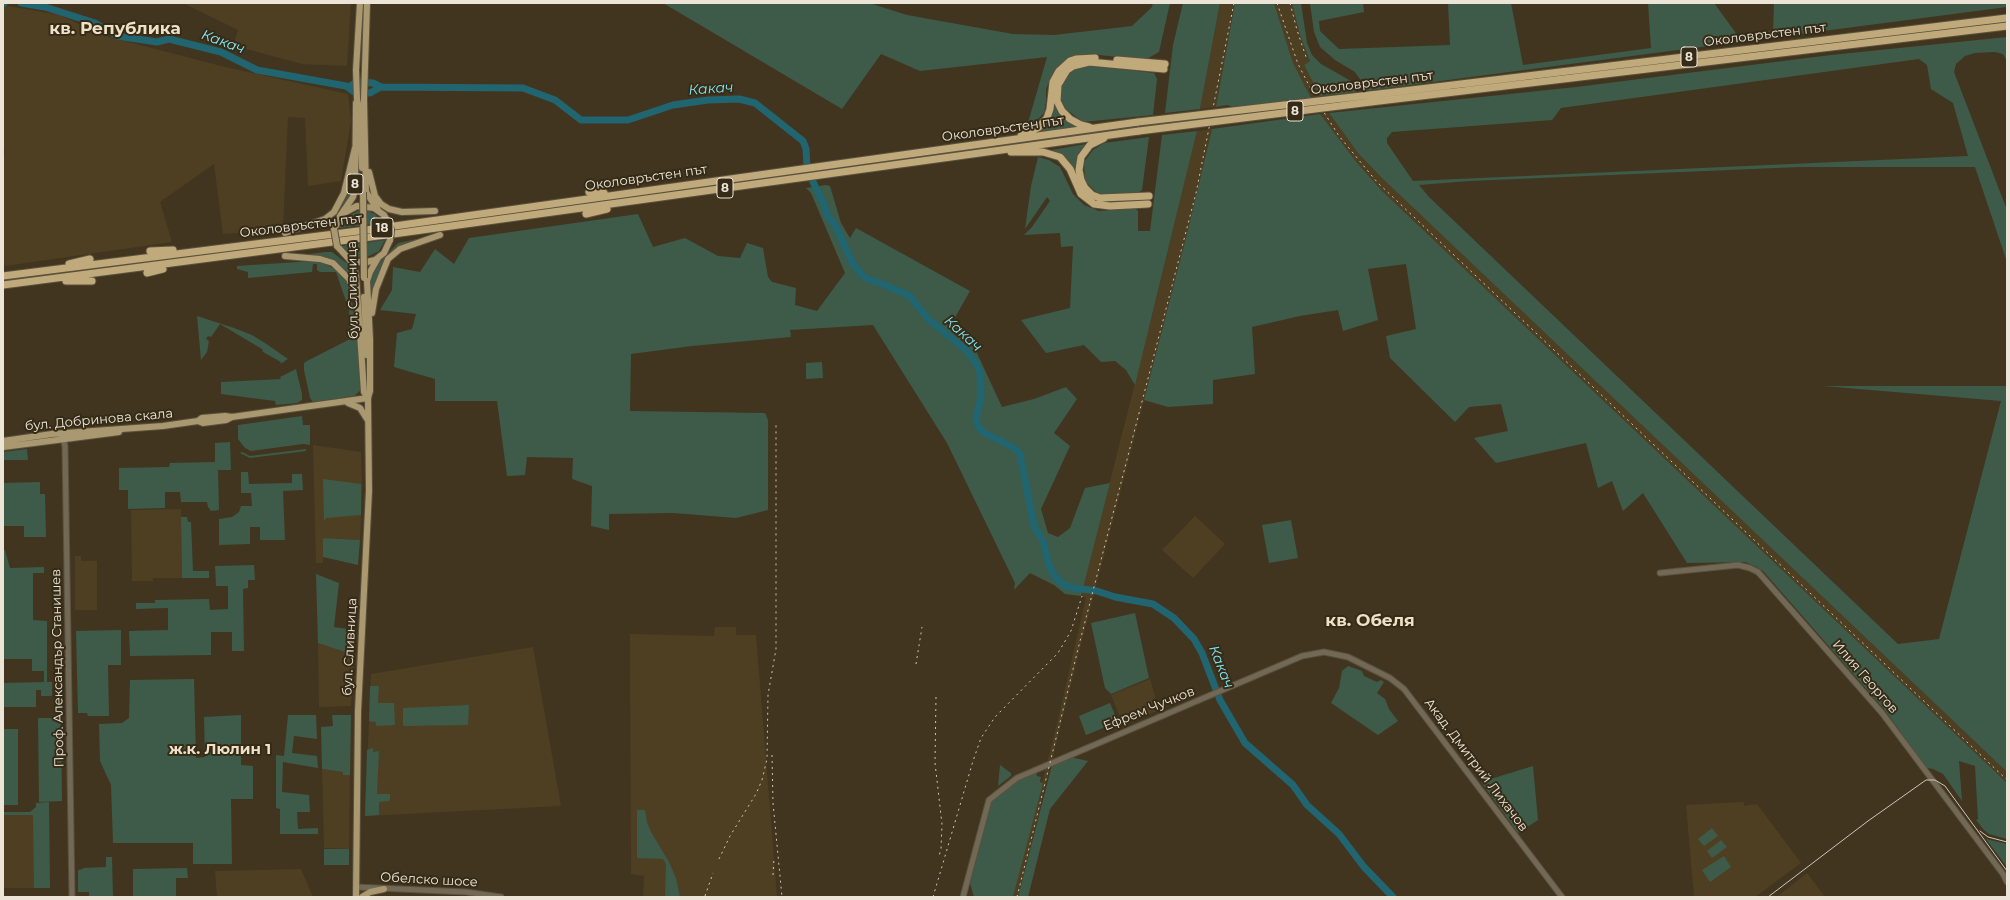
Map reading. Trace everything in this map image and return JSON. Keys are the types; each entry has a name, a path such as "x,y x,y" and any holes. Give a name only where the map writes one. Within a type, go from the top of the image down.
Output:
{"highway":[{"name":"Околовръстен път","path":"3,285 200,260 1371,99 2007,18"},
{"name":"Околовръстен път","path":"3,276 629,194 1138,122 1371,99 2007,26"},
{"path":"1013,139 1039,127 1047,118 1050,109 1055,76 1070,61 1084,58 1164,66 1082,63 1073,66 1063,74 1058,85 1057,96 1060,106 1066,116 1081,125 1090,127 1117,125"},
{"path":"1118,134 1097,141 1085,150 1079,163 1081,180 1092,194 1100,198 1149,196"},
{"path":"923,152 936,144"},
{"path":"1001,150 1043,152 1060,157 1070,169 1081,194 1094,204 1110,206 1148,204"},
{"path":"589,192 629,194"},
{"name":"8","path":"586,214 646,198"},
{"path":"150,251 210,250"},
{"path":"34,273 90,259"},
{"path":"147,272 200,260"},
{"path":"35,281 92,281"}],"main road":[{"name":"8","path":"349,259 337,246 334,238 334,229 340,216 355,193 355,106 357,99 356,75 360,3"},
{"name":"8","path":"366,3 364,99 366,157 373,191 381,204 394,211 435,211"},
{"path":"357,99 360,113"},
{"path":"360,113 364,99"},
{"name":"бул. Сливница","path":"360,113 363,192 365,345 362,365"},
{"path":"285,233 325,220 334,212 344,193 355,148"},
{"path":"349,259 362,262 378,258 388,247 390,240 391,230 388,222 366,192 366,157"},
{"path":"340,216 349,209 357,206 366,206 378,210"},
{"path":"370,326 376,289 388,259 400,249 440,235"},
{"path":"285,256 320,259 333,263 349,279 358,303"},
{"name":"бул. Сливница","path":"356,897 358,710 369,491 368,398 370,391 370,326 367,282 370,272 378,258"},
{"name":"бул. Сливница","path":"349,259 355,270 364,392 368,398"},
{"name":"бул. Сливница","path":"365,345 370,371"},
{"name":"бул. Добринова скала","path":"3,447 198,421 203,423 219,421 232,417 368,398"},
{"path":"346,402 360,408 368,422"},
{"name":"бул. Добринова скала","path":"3,441 70,432 140,428"},
{"path":"362,897 370,892 384,889"}],"street":[{"path":"61,433 65,439 70,432"},
{"name":"Проф. Александър Станишев","path":"65,439 72,897"},
{"name":"Илия Георгов","path":"1660,573 1738,565 1758,572 1882,713 2003,874 2007,882"},
{"name":"Акад. Дмитрий Лихачов","path":"1324,652 1342,655 1358,662 1390,678 1408,693 1562,897"},
{"name":"Ефрем Чучков","path":"963,897 989,800 1017,778 1032,770 1302,656 1324,652"},
{"name":"Обелско шосе","path":"356,887 466,892 501,897"}],"shaded area":[{"path":"183,3 351,3 347,66 302,64 243,48 234,44 238,30"},
{"path":"1220,3 1235,3 1216,107 1200,109"},
{"path":"1274,3 1292,3 1300,35 1311,62 1304,65 1320,96 1311,98 1293,63"},
{"path":"3,5 59,15 109,37 225,67 348,94 351,121 341,181 308,186 305,118 288,117 283,228 223,234 214,164 160,202 172,242 5,266 3,258 3,154 5,153 3,143"},
{"path":"1329,113 1358,153 1382,178 2007,772 2007,783 1382,191 1357,164 1320,114"},
{"path":"1212,129 1188,230 1080,648 1018,897 1013,897 1056,728 1086,598 1081,596 1197,131"},
{"path":"313,445 361,452 362,487 360,540 323,538 323,563 316,563"},
{"path":"181,509 182,578 153,578 153,581 132,581 131,510"},
{"path":"1195,516 1225,544 1193,578 1162,550"},
{"path":"75,556 81,556 81,561 97,561 97,610 75,610"},
{"path":"715,627 736,627 736,635 756,635 777,897 643,897 644,876 631,874 630,634 714,636"},
{"path":"318,643 354,655 351,706 319,707"},
{"path":"533,647 561,806 365,816 371,674"},
{"path":"1150,679 1159,710 1123,724 1111,695"},
{"path":"322,769 344,772 344,775 350,775 349,849 324,848"},
{"path":"1744,802 1744,806 1757,804 1801,863 1755,897 1694,897 1686,805"},
{"path":"4,815 34,815 34,888 3,888"},
{"path":"301,869 313,897 217,897 215,871"},
{"path":"1807,873 1825,897 1777,897"}],"green space":[{"path":"663,3 869,3 907,15 1013,34 1054,35 1132,26 1152,7 1153,3 1170,3 1159,52 1145,60 1090,54 1076,56 1062,64 1052,75 1046,89 1044,113 1036,121 1027,126 1047,57 920,71 881,54 842,109"},
{"path":"1183,3 1220,3 1200,109 1165,113 1173,45"},
{"path":"1235,3 1274,3 1293,63 1311,98 1234,107 1227,105 1216,107"},
{"path":"1292,3 1301,3 1307,43 1312,55 1321,64 1351,81 1356,92 1320,96 1304,65 1310,61 1300,35"},
{"path":"1310,3 1363,3 1364,12 1319,21 1320,31 1339,49 1450,45 1448,3 1511,3 1523,65 1651,48 1648,3 1714,3 1738,36 1773,31 1774,3 2007,3 2007,7 1364,91 1362,82 1355,72 1335,60 1320,47 1314,32"},
{"path":"2007,37 2007,61 2003,54 1995,52 1975,53 1965,56 1956,64 1954,72 2007,210 2007,262 1975,167 1800,167 1469,181 1419,185 1429,197 1898,644 1939,639 2001,401 1823,386 2007,386 2007,772 1382,178 1358,153 1329,113 1576,87 1831,55","holes":["1919,59 1927,65 1931,89 1953,103 1968,156 1413,181 1387,143 1387,138 1392,132 1552,120 1561,108"]},
{"path":"1086,65 1154,73 1157,79 1153,115 1083,122 1066,109 1060,98 1063,80 1074,70"},
{"path":"1055,101 1058,110 1066,121 1076,127 1032,133 1049,121 1054,111"},
{"path":"1320,114 1357,163 1382,191 2007,783 2007,839 1989,834 1976,820 1978,819 1975,766 1959,761 1962,801 1943,774 1927,768 1883,708 1763,571 1745,562 1687,563 1643,493 1623,511 1612,481 1598,488 1586,443 1496,463 1474,438 1508,431 1501,404 1469,407 1455,422 1390,358 1386,336 1416,329 1406,264 1368,269 1378,320 1343,331 1338,310 1300,316 1252,327 1255,374 1213,380 1213,404 1168,407 1144,400 1188,230 1212,129"},
{"path":"1197,131 1135,385 1126,370 1115,361 1101,362 1084,345 1046,353 1021,320 1070,308 1073,246 1061,247 1060,233 1024,235 1032,227 1050,201 1047,197 1025,229 1031,186 1038,157 1049,160 1060,167 1073,194 1084,205 1099,211 1135,208 1138,211 1138,231 1150,231 1162,135"},
{"path":"1149,137 1142,190 1136,194 1106,196 1096,192 1085,181 1084,162 1093,150 1104,143"},
{"path":"1086,144 1079,155 1077,183 1074,169 1068,160 1056,153 1046,151"},
{"path":"352,166 354,189 351,198 329,223 324,226 301,229 337,212 344,198"},
{"path":"826,185 830,186 841,223 850,238 856,228 970,291 953,321 970,338 1002,407 1034,399 1066,387 1077,399 1054,433 1070,446 1041,509 1048,533 1058,537 1070,528 1085,488 1110,483 1081,596 1065,594 1054,585 1030,573 1014,590 1015,583 947,443 873,325 790,330 791,337 692,346 631,354 630,411 765,413 768,420 768,510 736,518 673,513 609,514 609,530 591,526 592,486 572,479 573,458 527,457 525,475 507,476 497,401 435,401 435,379 394,367 397,333 412,329 416,314 380,310 392,290 393,267 420,272 435,249 454,264 469,238 638,214 653,247 685,238 718,256 740,258 747,243 763,248 768,277 772,282 796,288 795,305 817,311 845,273 811,193 806,188"},
{"path":"358,211 368,211 375,214 383,223 339,228 346,217"},
{"path":"422,238 396,249 371,303 369,280 375,267 398,243"},
{"path":"385,240 379,251 367,257 350,255 342,246"},
{"path":"332,252 353,269 356,286 336,264 301,255"},
{"path":"313,261 323,263 337,270 345,279 351,293 359,359 360,391 354,396 313,402 310,398 304,370 304,363 350,339 349,310 336,272 320,272 317,270 317,264 313,264 312,272 248,278 248,272 237,269 237,266"},
{"path":"197,316 252,335 288,359 280,364 281,362 263,352 262,349 220,324 211,337 208,336 206,339 209,341 207,352 201,360"},
{"path":"822,362 823,378 806,379 806,363"},
{"path":"296,369 302,394 302,400 297,403 276,405 275,401 221,394 221,382 281,379 280,377"},
{"path":"302,416 303,425 310,425 310,445 303,444 251,451 245,448 238,439 238,425"},
{"path":"230,442 231,470 218,470 219,510 211,511 207,502 181,502 180,492 165,492 165,508 128,509 128,490 119,490 119,468 169,467 170,463 215,462 215,443"},
{"path":"27,449 28,460 3,460 3,452"},
{"path":"306,449 306,451 250,458 240,453 242,452 250,456"},
{"path":"241,472 248,472 249,484 292,483 292,474 302,474 303,490 283,491 285,540 260,540 260,527 250,527 250,544 219,545 219,519 232,517 239,512 241,506 252,506 251,493 241,493"},
{"path":"323,479 361,484 361,515 326,518 324,521"},
{"path":"40,482 40,494 45,494 46,537 24,537 24,526 3,526 3,483"},
{"path":"181,517 187,517 188,522 191,522 193,571 209,571 209,578 182,578"},
{"path":"1291,520 1298,558 1269,563 1262,525"},
{"path":"323,538 360,540 358,565 323,557"},
{"path":"3,550 5,550 10,568 44,567 44,573 33,573 33,620 47,621 47,682 52,682 52,696 41,696 41,690 36,690 36,707 3,707 3,683 44,682 44,671 32,671 32,659 3,659"},
{"path":"254,565 255,580 248,580 248,588 243,589 244,651 232,651 232,632 211,632 211,655 130,656 129,631 168,630 168,608 136,609 136,603 155,603 155,600 209,599 210,610 228,609 228,586 216,586 215,566"},
{"path":"316,574 339,583 334,627 355,630 354,655 318,643"},
{"path":"1135,613 1149,678 1111,694 1105,688 1091,623"},
{"path":"121,630 121,665 108,665 109,716 88,716 87,713 78,713 76,631"},
{"path":"1348,666 1362,671 1364,676 1377,682 1381,680 1384,682 1377,693 1385,699 1389,709 1398,721 1378,735 1331,703 1339,688 1342,671"},
{"path":"194,679 196,758 205,757 204,717 241,715 241,765 253,766 253,799 231,799 232,864 193,864 193,843 113,843 111,785 100,761 99,724 122,723 129,718 130,680"},
{"path":"370,686 379,686 378,703 394,703 395,725 376,726 376,722 369,721"},
{"path":"1110,703 1118,722 1086,735 1079,716"},
{"path":"469,705 468,725 403,726 403,708"},
{"path":"288,715 316,715 317,739 294,736 292,753 317,756 318,768 283,762 282,792 309,795 310,812 297,812 298,829 318,828 318,834 280,834 280,809 276,808 276,755 284,756"},
{"path":"332,715 351,715 350,775 343,775 343,772 322,769 321,727 333,726"},
{"path":"38,718 61,718 62,801 39,802"},
{"path":"3,729 18,729 18,805 4,805 4,812 30,812 36,807 36,803 49,802 50,888 34,888 33,815 4,815 3,821"},
{"path":"373,748 373,752 379,751 377,794 390,794 390,799 389,801 379,802 379,815 365,816 367,750"},
{"path":"1070,757 1088,761 1050,809 1028,897 1018,897 1052,765"},
{"path":"1000,765 1011,773 1011,776 998,786"},
{"path":"1533,766 1538,820 1518,833 1481,782"},
{"path":"1036,772 1037,776 1041,777 1040,782 1043,783 1013,897 974,897 970,883 992,800 1022,777"},
{"path":"637,810 645,810 647,822 651,832 669,862 676,878 680,897 665,897 666,864 663,859 637,858"},
{"path":"1712,828 1718,836 1704,846 1698,839"},
{"path":"1986,839 2007,844 2007,867"},
{"path":"1721,840 1727,847 1712,858 1707,851"},
{"path":"324,849 349,849 349,865 324,865"},
{"path":"1724,856 1731,867 1710,882 1702,870"},
{"path":"106,857 112,857 113,897 89,897 89,892 78,892 78,870 83,868 106,867"},
{"path":"187,868 188,878 176,878 176,897 133,897 133,869"}],"waterway":[{"name":"Какач","path":"21,3 45,7 95,23 117,36 157,42 169,39 221,52 257,70 346,86 354,92 370,93 381,87"},
{"name":"Какач","path":"349,87 355,83 361,82 373,83 381,87 523,88 555,100 581,120 628,120 673,105 708,100 739,99 755,103 803,141 806,149 807,169 825,207 827,215 835,225 853,264 865,278 910,296 927,318 967,351 976,363 980,372 981,397 976,419 978,426 983,432 1014,448 1020,454 1034,526 1043,541 1049,566 1056,578 1064,585 1073,588 1097,591 1115,597 1153,604 1174,618 1194,639 1202,653 1220,700 1245,743 1293,785 1307,805 1339,834 1364,867 1393,897"}],"tram line":[{"path":"1768,897 1868,821 1926,780 1935,780 1945,786 2007,871"},
{"path":"1980,831 1988,837 2007,842"}],"railway":[{"path":"1017,897 1079,645 1196,193 1234,3"},
{"path":"1277,3 1298,64 1318,103 1339,136 1377,182 2007,780"},
{"path":"1290,3 1306,57"},
{"path":"719,859 730,836 756,794 762,780 767,759 768,695 776,649 776,422"},
{"path":"933,897 981,738 995,717 1058,653 1071,631 1082,596"},
{"path":"916,664 922,627"},
{"path":"936,697 935,763 942,824 941,849 939,856"},
{"path":"772,755 773,803 782,897"},
{"path":"773,875 774,859"},
{"path":"705,896 713,873"}],"district":[{"name":"кв. Република","path":"115,29"},
{"name":"кв. Обеля","path":"1370,621"},
{"name":"ж.к. Люлин 1","path":"220,750"}]}
